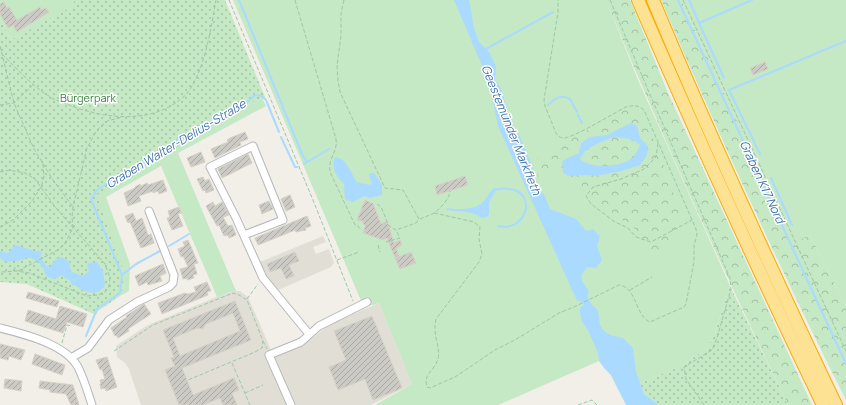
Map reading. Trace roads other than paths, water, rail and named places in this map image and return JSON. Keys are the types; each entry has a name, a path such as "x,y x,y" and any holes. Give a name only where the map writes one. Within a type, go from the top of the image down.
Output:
{"highway":[{"path":"638,0 715,176 823,405"},
{"path":"653,0 760,246 836,405"}],"street":[{"path":"244,235 283,220 253,146 210,167 244,235 263,278 309,334"},
{"path":"71,358 88,348 109,320 137,302 169,287 173,283 174,275 150,211"},
{"path":"291,405 270,355 301,342 309,334 331,320 367,302"},
{"path":"0,328 49,343 71,358 78,367 92,405"}],"water":[{"name":"Geestemünder Markfleth","path":"454,0 469,0 474,28 479,42 490,53 496,67 495,79 501,89 510,120 519,135 531,163 538,189 544,194 550,209 576,219 586,231 593,229 600,236 597,246 602,260 596,268 587,267 581,276 583,283 589,291 588,297 590,302 598,311 600,325 604,331 610,335 623,338 633,348 636,372 644,394 659,405 626,405 611,375 599,361 598,353 588,330 582,322 580,308 584,305 582,302 577,300 574,294 498,126 489,82"},
{"path":"631,123 637,126 640,138 648,146 647,155 640,165 621,171 596,176 568,176 563,172 562,161 579,153 581,143 590,137 607,135","holes":["615,137 625,138 640,145 631,159 620,164 605,166 597,166 584,162 580,159 582,155 590,148 605,140"]},
{"path":"335,157 346,163 357,182 369,185 372,184 369,175 370,173 374,173 382,185 382,195 370,198 364,196 353,202 345,199 344,184 334,168"},
{"path":"495,188 497,189 489,202 489,214 487,217 482,218 469,212 446,210 447,208 465,209 475,207 482,203"},
{"path":"15,245 42,253 40,256 46,266 50,267 56,259 61,257 70,262 70,269 72,272 83,276 89,271 87,265 89,263 97,262 103,271 105,285 100,291 94,293 87,292 80,289 78,286 72,285 70,281 61,275 55,279 47,277 38,261 35,259 26,258 23,260 6,262 0,258 0,251 8,253"}],"waterway":[{"path":"239,0 302,154 307,162"},
{"name":"Graben K17 Nord","path":"678,0 846,364"},
{"path":"689,0 699,23"},
{"path":"724,78 699,23 752,0"},
{"path":"484,50 553,12"},
{"path":"760,154 729,90 846,41"},
{"name":"Graben Walter-Delius-Straße","path":"86,336 97,309 120,293 122,275 91,199 97,190 128,173 143,161 174,142 245,104 255,95 262,96 266,100 279,132"},
{"path":"548,105 553,100 563,97 570,99 577,112"},
{"path":"578,115 582,123"},
{"name":"Graben Walter-Delius-Straße","path":"281,137 295,167 297,167"},
{"name":"Graben Walter-Delius-Straße","path":"304,164 329,149"},
{"path":"771,178 792,225"},
{"name":"Geestemünder Markfleth","path":"494,190 506,188 519,192 524,197 526,204 525,212 516,224 508,227 498,226"},
{"path":"169,246 189,234"},
{"path":"122,275 136,264 160,251"}],"park label":[{"name":"Bürgerpark","path":"88,98"}]}
